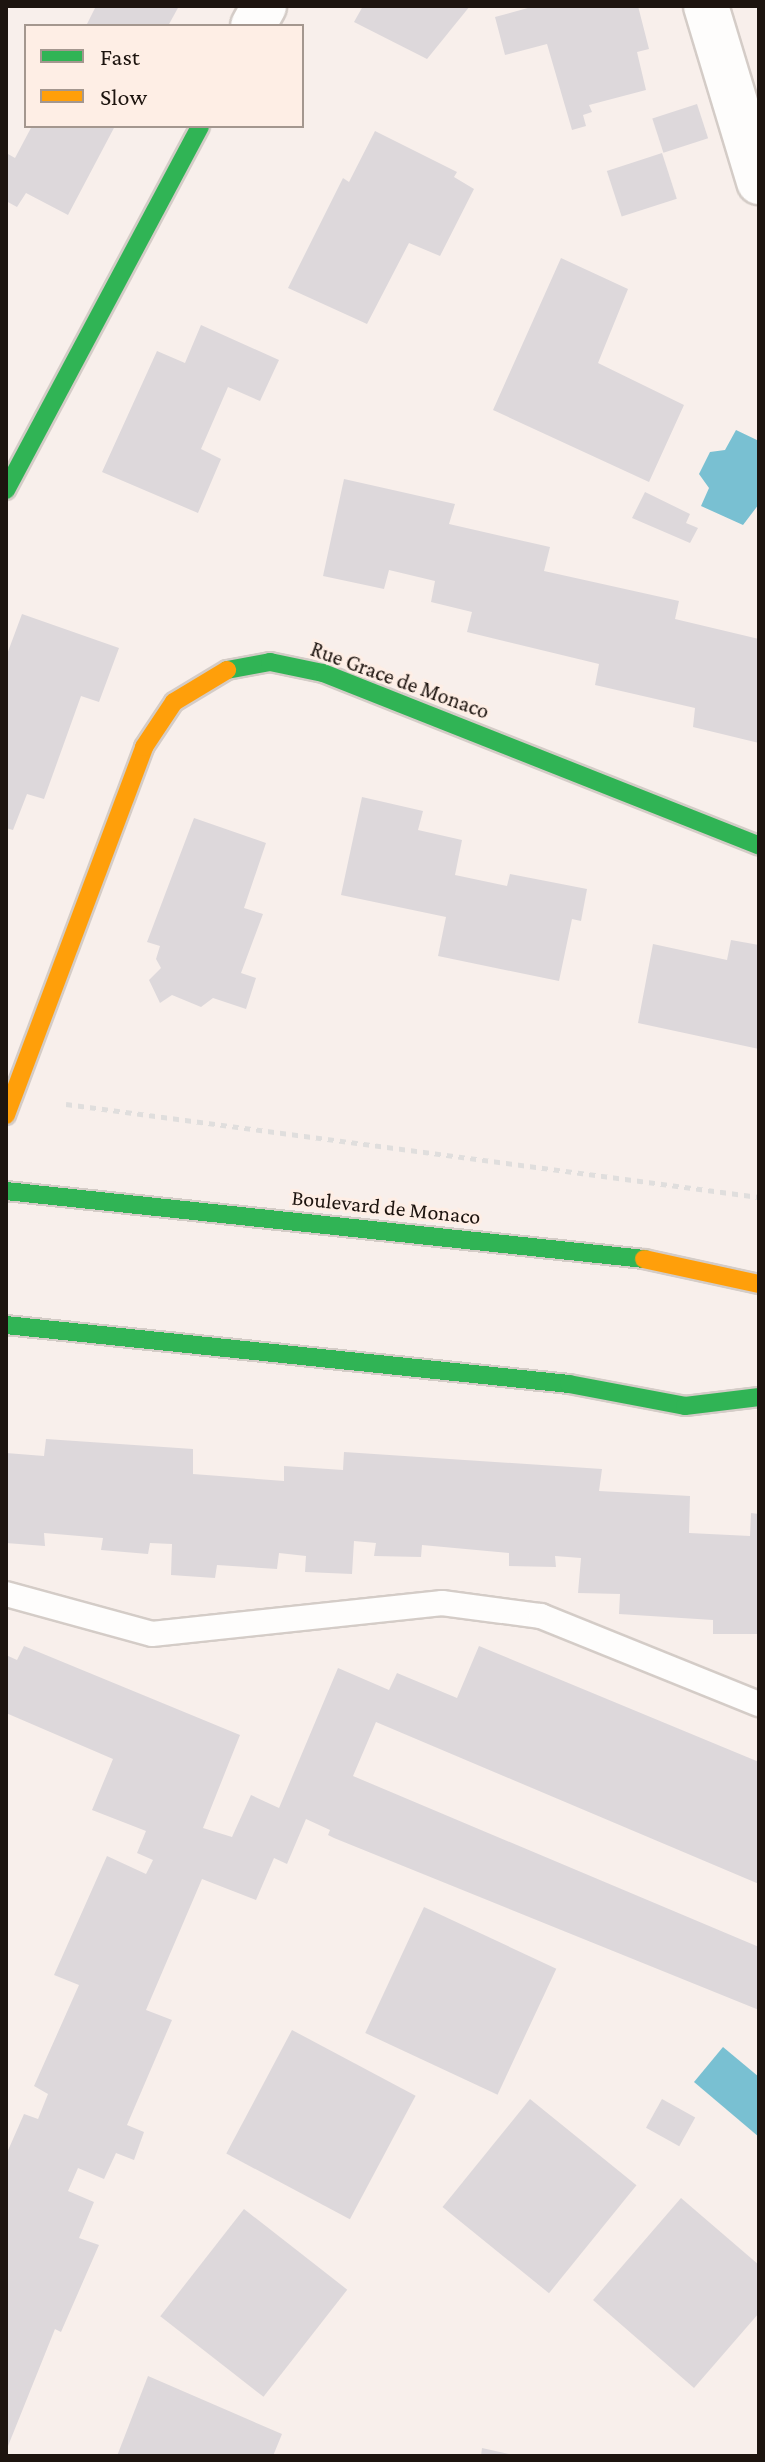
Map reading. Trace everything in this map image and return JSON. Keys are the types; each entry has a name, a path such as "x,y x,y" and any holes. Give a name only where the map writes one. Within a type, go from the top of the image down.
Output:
{"street":[{"path":"254,24 264,6"},
{"path":"706,6 759,182"},
{"path":"6,490 199,128"},
{"name":"Rue Grace de Monaco","path":"6,1115 144,747 174,702 219,672 270,662 323,673 759,846"},
{"name":"Boulevard de Monaco","path":"6,1191 642,1259 759,1284"},
{"path":"6,1325 569,1384 685,1406 759,1397"}],"lane":[{"path":"6,1594 152,1634 442,1603 541,1616 759,1704"}],"path":[{"path":"13,1097 759,1197"}],"water":[{"path":"736,430 759,441 759,504 743,525 701,506 709,488 699,474 710,452 725,450"},
{"path":"723,2047 759,2077 759,2137 694,2082"}],"building":[{"path":"96,6 179,6 169,24 87,24"},
{"path":"363,6 470,6 427,59 354,22"},
{"path":"535,6 638,6 649,49 637,52 646,90 589,105 592,112 583,115 586,126 572,130 547,44 505,55 495,17"},
{"path":"697,104 708,138 663,153 652,119"},
{"path":"31,128 114,128 68,215 26,193 17,207 6,201 6,158 8,154 15,158"},
{"path":"375,131 457,172 454,177 474,189 440,256 409,243 367,324 288,288 343,178 349,182"},
{"path":"662,153 677,199 622,217 607,171"},
{"path":"561,258 628,289 598,363 684,405 649,482 493,410"},
{"path":"201,325 279,360 260,401 228,387 201,449 221,459 198,513 102,472 157,351 185,363"},
{"path":"344,479 455,504 449,524 550,547 544,571 679,601 675,619 759,639 759,743 693,727 695,708 595,685 599,664 467,632 472,612 431,602 435,581 389,570 384,589 323,576"},
{"path":"645,492 690,514 686,523 698,528 690,543 632,518"},
{"path":"22,614 119,648 99,702 81,696 44,799 27,794 13,830 6,828 6,657"},
{"path":"362,797 423,811 418,830 462,840 455,875 507,886 510,874 587,889 581,921 572,919 559,981 438,956 446,917 341,895"},
{"path":"194,818 266,843 244,908 263,914 241,973 256,978 246,1009 213,998 201,1007 172,995 160,1003 149,980 161,968 156,959 160,946 147,942"},
{"path":"731,940 759,945 759,1049 638,1023 653,944 727,960"},
{"path":"46,1439 193,1449 193,1474 284,1481 284,1466 343,1470 344,1452 602,1469 599,1491 690,1496 689,1533 750,1536 751,1513 759,1514 759,1634 713,1634 713,1620 619,1614 620,1594 578,1593 581,1558 555,1556 556,1567 509,1566 509,1553 422,1545 421,1557 374,1556 376,1543 354,1541 352,1574 305,1572 306,1556 279,1553 277,1569 217,1565 215,1578 171,1575 172,1544 150,1543 148,1554 101,1550 103,1538 44,1533 45,1546 6,1543 6,1453 44,1456"},
{"path":"24,1646 240,1735 203,1828 232,1837 251,1795 279,1808 338,1668 389,1690 397,1673 457,1698 479,1646 759,1762 759,1884 376,1722 353,1776 759,1947 759,2010 334,1838 328,1835 330,1830 306,1819 287,1864 274,1858 256,1900 202,1879 146,2010 172,2020 127,2125 144,2132 134,2160 116,2153 104,2179 78,2168 68,2191 94,2202 79,2238 99,2245 61,2332 55,2329 6,2451 6,2155 24,2114 38,2119 48,2094 34,2086 79,1985 54,1975 107,1856 146,1874 153,1860 137,1853 146,1831 92,1810 113,1759 6,1713 6,1655 17,1660"},
{"path":"424,1907 556,1969 498,2095 365,2033"},
{"path":"292,2030 416,2096 350,2219 226,2154"},
{"path":"530,2099 636,2185 549,2293 443,2207"},
{"path":"662,2099 695,2117 679,2146 646,2128"},
{"path":"681,2198 759,2265 759,2313 694,2388 593,2300"},
{"path":"244,2209 347,2290 263,2397 160,2316"},
{"path":"148,2376 282,2434 273,2456 117,2456"},
{"path":"482,2448 513,2455 513,2456 481,2456"}],"traffic: fast":[{"path":"6,490 199,128"},
{"path":"227,670 270,662 323,673 759,846"},
{"path":"6,1191 644,1259"},
{"path":"6,1325 569,1384 685,1406 759,1397"}],"traffic: slow":[{"path":"6,1115 144,747 174,702 227,670"},
{"path":"644,1259 759,1284"}]}
